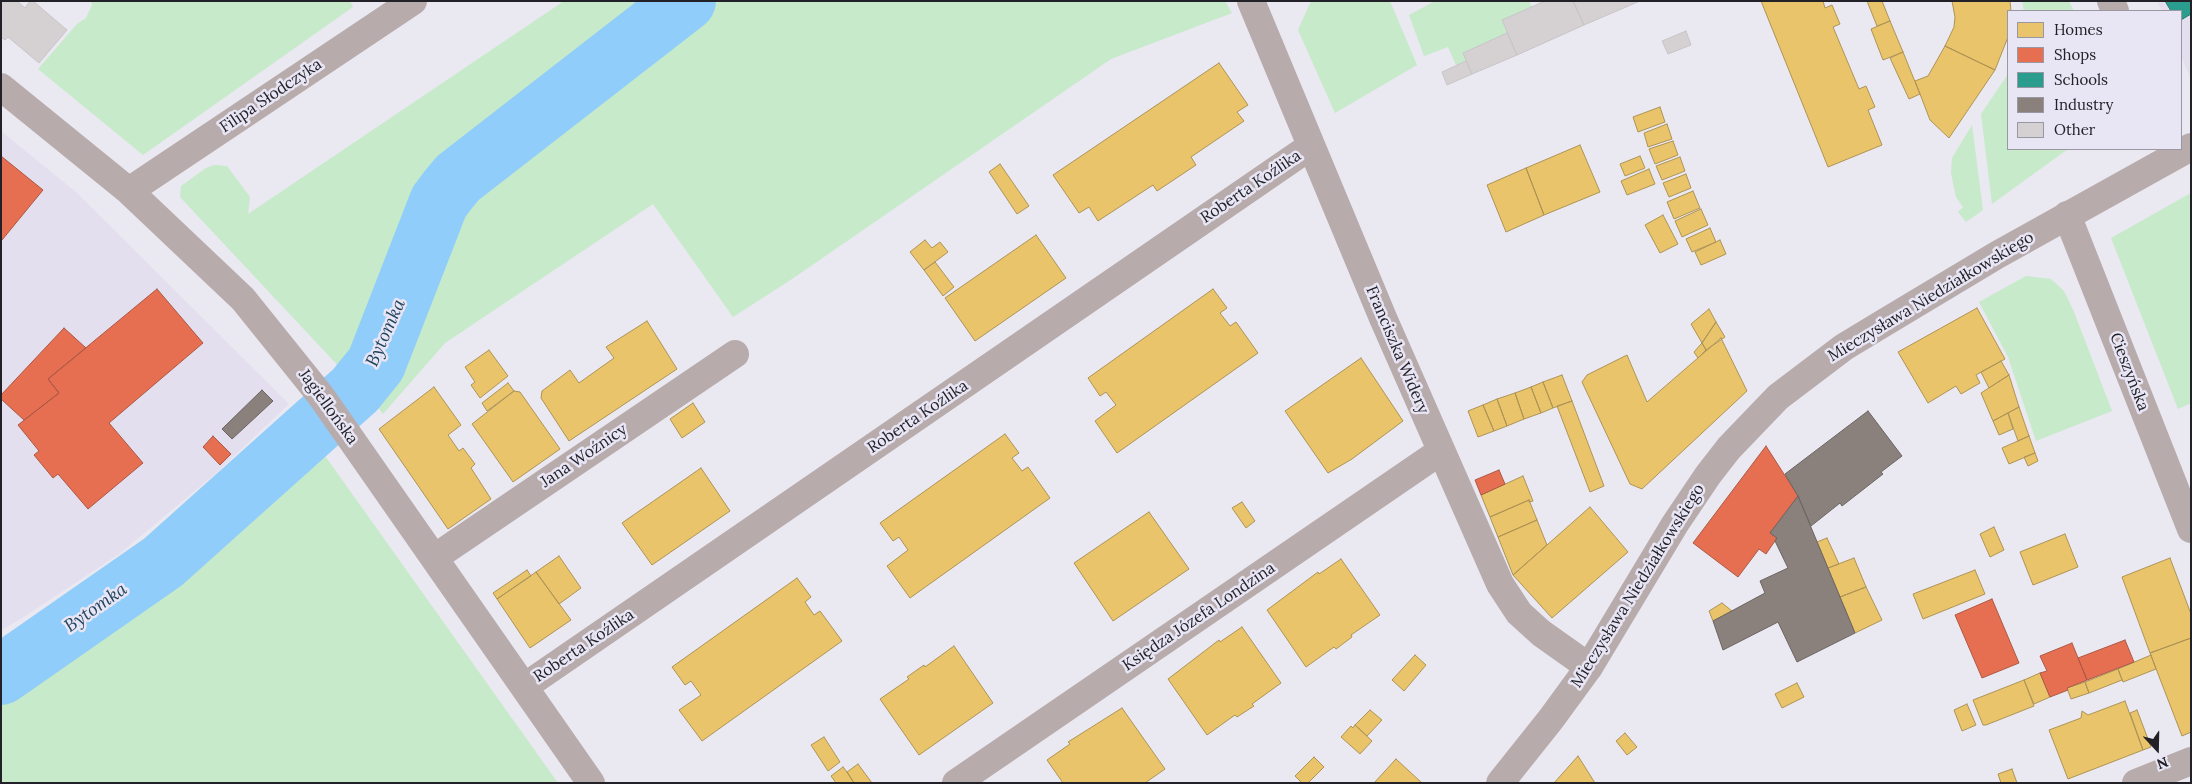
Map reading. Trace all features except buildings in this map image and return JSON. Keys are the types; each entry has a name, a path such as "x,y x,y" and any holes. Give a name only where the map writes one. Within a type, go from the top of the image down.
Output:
{"street":[{"name":"Filipa Słodczyka","path":"130,191 413,1"},
{"name":"Franciszka Widery","path":"1251,1 1441,451 1500,584 1519,613 1542,633 1588,667"},
{"name":"Jagiellońska","path":"1,87 130,191 243,299 315,387 590,783"},
{"name":"Roberta Koźlika","path":"524,687 1311,146"},
{"name":"Mieczysława Niedziałkowskiego","path":"1500,783 1552,719 1588,667 1675,524 1708,475 1729,448 1759,416 1800,379 1844,347 2067,215 2184,149"},
{"name":"Cieszyńska","path":"2067,215 2191,530"},
{"name":"Jana Woźnicy","path":"434,558 735,354"},
{"name":"Księdza Józefa Londzina","path":"956,783 1441,451"},
{"path":"2136,783 2191,761"}],"shaded area":[{"path":"2157,1 2191,1 2190,77 2182,58 2182,10 2162,10"},
{"path":"1,131 77,193 289,404 215,474 119,554 1,630"}],"green space":[{"path":"91,1 350,1 353,7 143,155 38,69 77,24 86,18 92,5"},
{"path":"564,1 655,1 463,146 414,221 351,367 343,371 180,197 181,186 206,168 214,165 227,166 250,197 248,214"},
{"path":"719,1 1225,1 1232,13 1111,59 792,279 733,317 653,204 445,343 383,414 372,400 386,379 429,288 458,206 499,169"},
{"path":"1311,1 1390,1 1417,65 1335,113 1298,30"},
{"path":"1435,1 1529,1 1532,7 1502,20 1507,33 1463,53 1466,61 1456,65 1448,47 1424,56 1409,15"},
{"path":"2022,1 2069,1 2074,10 2024,10"},
{"path":"2007,75 2007,150 2067,150 1992,204 1981,114"},
{"path":"1972,125 1983,210 1966,222 1958,212 1963,207 1956,197 1951,173 1952,158"},
{"path":"2191,193 2191,403 2178,409 2111,238"},
{"path":"2026,276 2051,279 2064,291 2112,411 2036,441 2008,357 1979,302"},
{"path":"318,446 558,783 1,783 1,685 15,679 167,572"}],"waterway":[{"name":"Bytomka","path":"1,675 163,562 355,390 376,364 439,202 458,178 686,1"}]}
